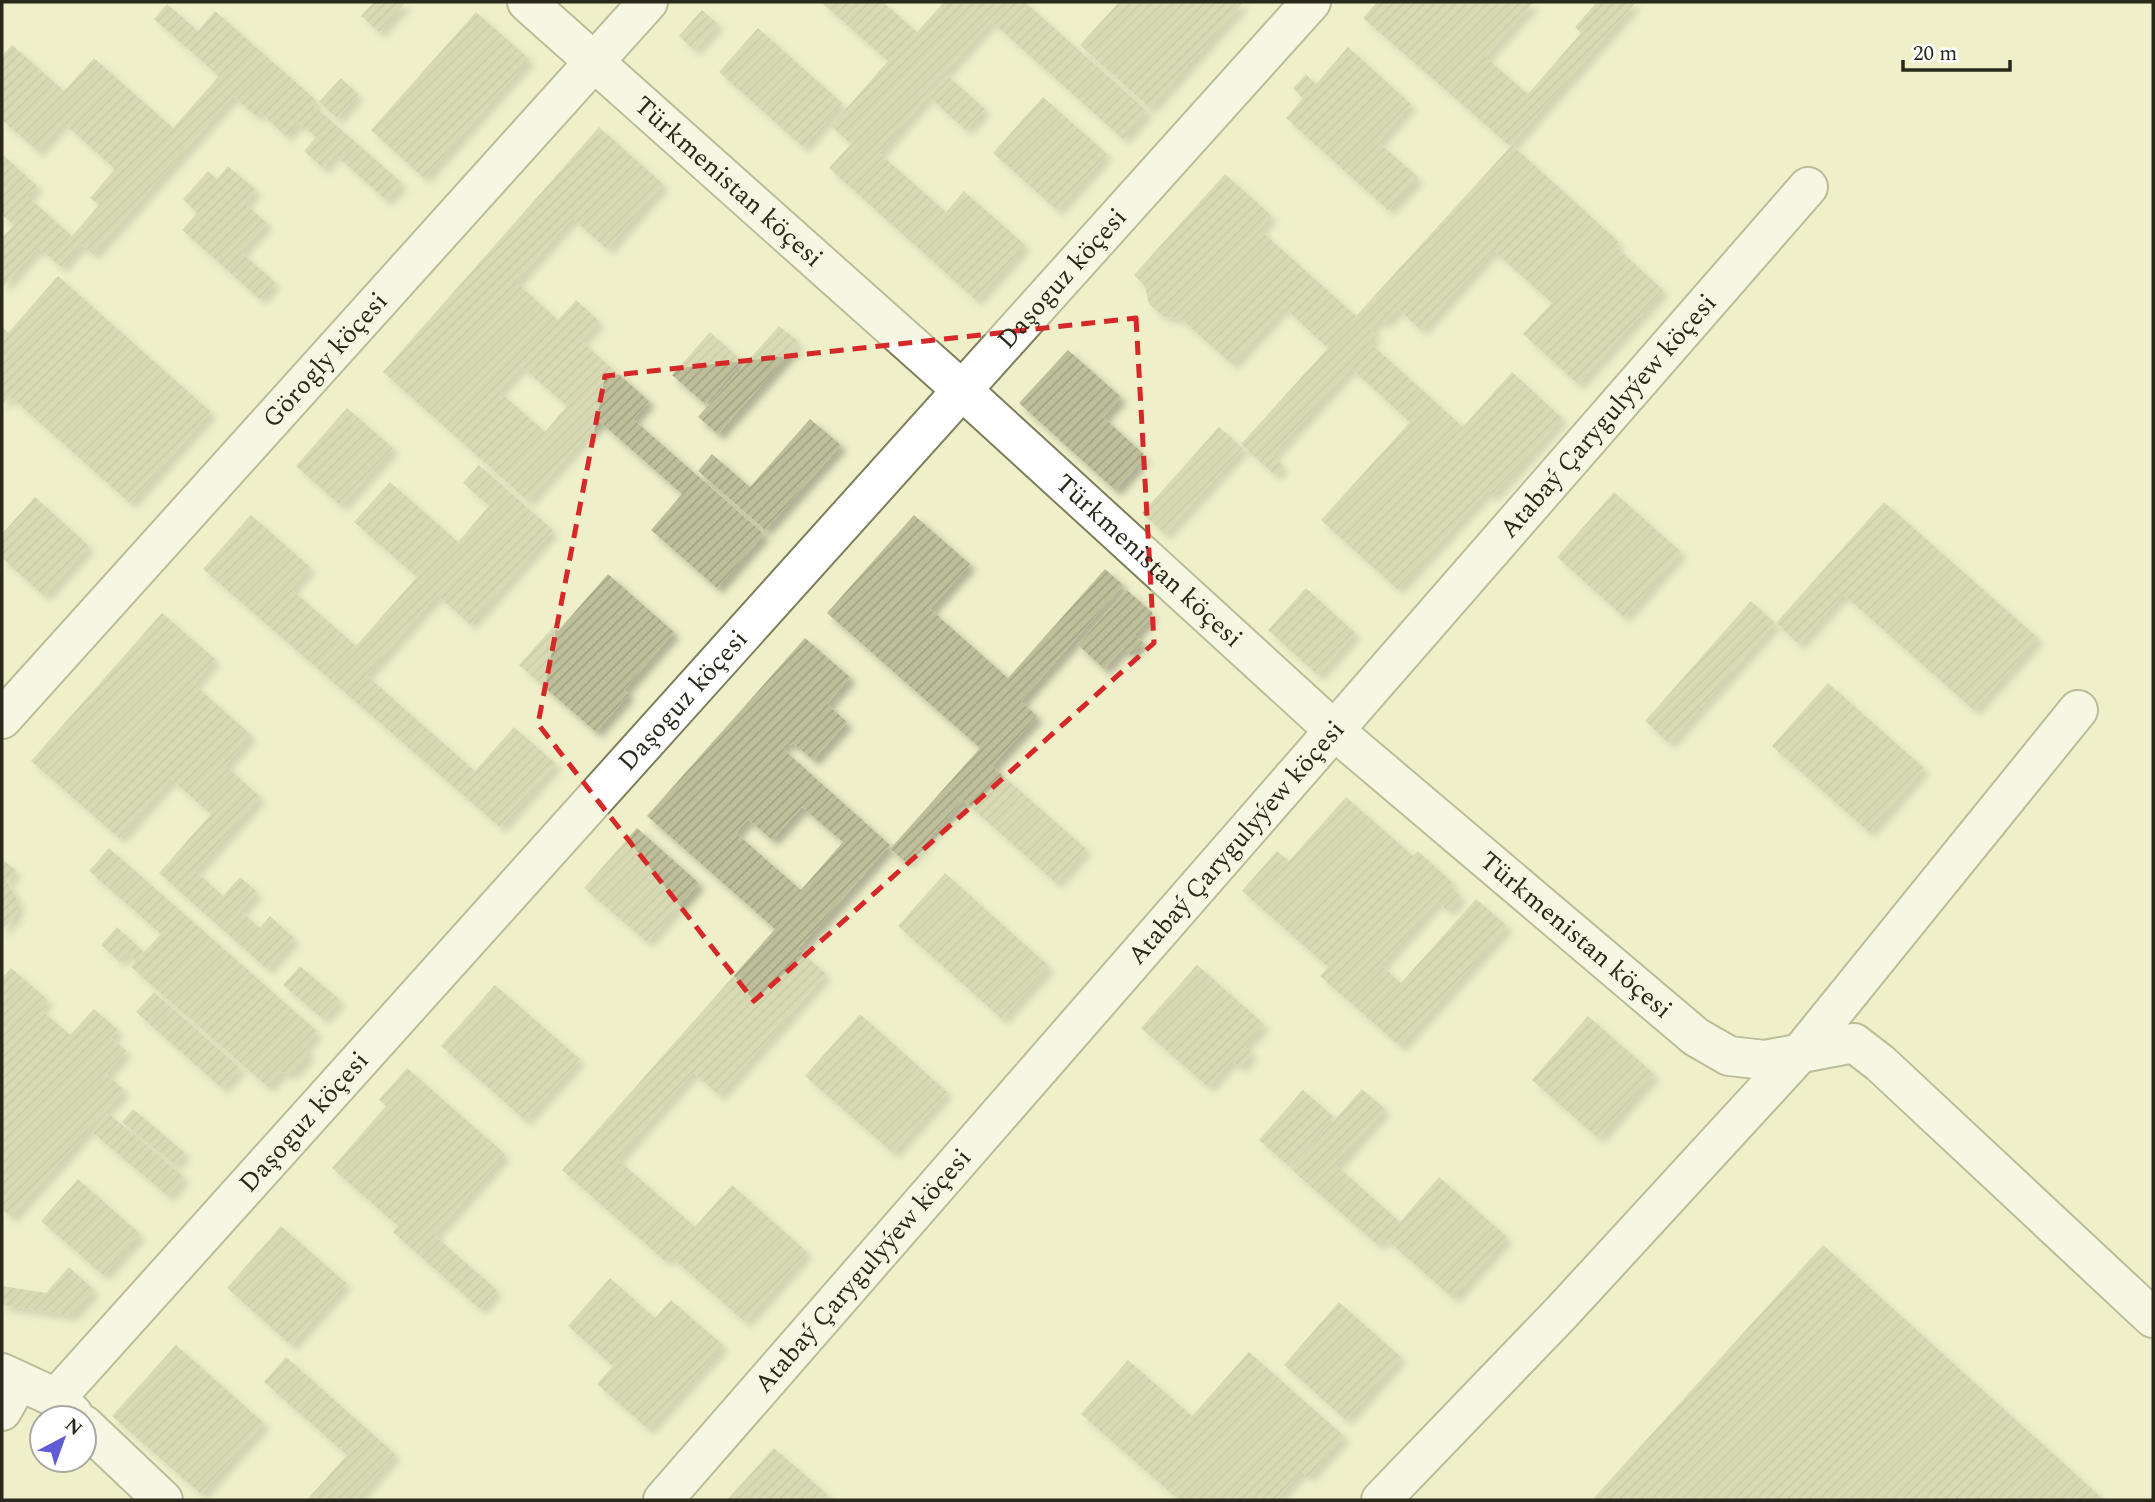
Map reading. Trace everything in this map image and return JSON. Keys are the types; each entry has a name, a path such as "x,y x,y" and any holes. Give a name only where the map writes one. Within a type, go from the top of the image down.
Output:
{"street":[{"name":"Türkmenistan köçesi","path":"527,2 963,391 1336,732 1696,1037 1728,1056 1765,1060 1854,1043 1880,1063 2153,1318"},
{"name":"Görogly köçesi","path":"2,719 648,2"},
{"name":"Daşoguz köçesi","path":"70,1404 963,391 1311,2"},
{"name":"Atabaý Çarygulyýew köçesi","path":"663,1500 1336,732 1808,187"},
{"path":"1381,1500 1562,1312 1802,1051 2078,710"},
{"path":"7,1388 54,1404"},
{"path":"98,1438 163,1500"}],"highlighted area":[{"path":"1136,318 1154,643 754,1001 538,724 605,376"}],"building":[{"path":"374,2 406,2 379,32 361,16"},
{"path":"821,2 883,2 917,32 944,2 1025,2 1147,111 1123,139 991,21 926,94 928,96 879,153 946,212 964,191 1025,245 976,300 829,168 851,144 831,126 888,61"},
{"path":"1119,2 1244,2 1150,108 1080,45"},
{"path":"1377,2 1534,2 1485,57 1528,94 1581,33 1575,27 1597,2 1636,2 1510,146 1363,18"},
{"path":"167,4 198,31 215,11 317,101 313,105 402,183 386,200 335,154 323,168 304,151 316,137 298,122 286,136 260,112 256,116 233,96 93,254 81,244 61,267 38,247 2,288 2,238 14,225 2,215 2,154 37,186 27,196 72,236 99,205 90,198 115,169 63,122 38,151 2,120 2,56 12,45 64,91 94,58 173,128 219,76 154,19"},
{"path":"702,10 718,24 694,50 679,36"},
{"path":"476,12 529,59 424,178 371,130"},
{"path":"758,28 842,103 803,147 719,72"},
{"path":"1348,47 1411,104 1378,142 1418,177 1388,210 1286,118 1303,98 1293,88 1306,74 1316,84"},
{"path":"947,75 985,109 966,130 928,96"},
{"path":"341,78 358,94 337,118 319,102"},
{"path":"1043,97 1107,154 1057,210 993,153"},
{"path":"599,127 663,184 607,249 572,218 516,282 558,320 576,300 599,321 581,341 649,401 633,419 764,534 717,588 651,530 682,494 599,421 528,501 383,372","holes":["521,366 567,406 545,432 499,391"]},
{"path":"1512,145 1619,242 1615,246 1663,290 1578,384 1523,334 1552,303 1493,250 1421,330 1398,309 1384,323 1379,319 1370,330 1376,335 1369,342 1463,427 1512,372 1562,418 1492,496 1487,491 1397,589 1321,520 1410,422 1351,368 1272,455 1283,466 1275,475 1241,444 1328,348 1284,307 1232,364 1181,319 1163,316 1149,304 1145,286 1134,275 1225,174 1272,216 1259,229 1356,316"},
{"path":"228,166 256,190 244,203 267,223 241,252 275,282 260,299 182,230 197,213 183,199 208,171 217,179"},
{"path":"58,276 211,412 130,503 10,396 2,405 2,327 8,333"},
{"path":"779,326 799,342 718,434 698,417"},
{"path":"710,332 742,361 705,404 672,375"},
{"path":"1068,350 1121,397 1103,417 1146,456 1115,490 1019,403"},
{"path":"347,408 393,448 341,506 296,466"},
{"path":"810,419 841,445 765,530 698,471 712,454 750,487"},
{"path":"1219,427 1243,448 1165,534 1142,513"},
{"path":"479,465 553,530 470,624 437,595 366,675 475,771 514,727 556,764 500,827 203,569 251,515 310,567 291,589 356,646 417,577 354,522 390,482 458,542 489,506 463,483"},
{"path":"1614,492 1681,552 1624,617 1557,557"},
{"path":"35,497 89,546 44,596 2,558 2,534"},
{"path":"1884,502 2038,638 1974,710 1843,594 1799,644 1776,623"},
{"path":"914,515 970,564 930,609 1008,678 1105,569 1123,585 1021,701 1037,716 992,766 1086,849 1056,883 963,800 907,863 890,849 980,748 827,613"},
{"path":"608,574 674,632 624,690 629,694 596,732 519,665 553,627 558,631"},
{"path":"1306,588 1355,633 1318,675 1268,630"},
{"path":"1127,590 1154,614 1134,635 1143,642 1131,655 1123,648 1104,669 1078,645"},
{"path":"1751,601 1775,623 1669,743 1645,721"},
{"path":"162,613 215,659 194,684 251,735 225,765 260,797 195,871 223,896 240,877 257,892 240,911 260,928 270,916 294,938 267,969 159,873 211,814 171,779 119,838 31,761"},
{"path":"805,638 850,677 827,704 847,722 813,760 793,743 791,745 787,742 782,748 890,845 798,949 826,974 719,1095 693,1072 617,1159 695,1227 732,1185 807,1252 745,1322 670,1256 665,1261 562,1170 775,929 647,816","holes":["802,807 843,842 801,890 736,833 748,819 772,840"]},
{"path":"1828,683 1924,768 1869,832 1772,746"},
{"path":"1346,797 1413,856 1418,851 1453,883 1450,886 1461,896 1448,911 1437,901 1381,965 1401,983 1476,899 1507,926 1400,1046 1320,976 1328,967 1242,891 1277,851 1289,861"},
{"path":"637,828 699,883 647,942 584,888"},
{"path":"109,848 317,1031 305,1046 308,1056 291,1074 281,1072 268,1087 131,967 136,961 128,953 120,962 101,945 117,927 144,952 161,934 89,871"},
{"path":"2,859 16,871 7,881 18,902 16,914 2,931"},
{"path":"945,873 1049,966 1002,1019 898,926"},
{"path":"1197,965 1264,1024 1244,1046 1252,1053 1240,1068 1232,1060 1208,1087 1141,1028"},
{"path":"300,966 340,1000 323,1019 283,985"},
{"path":"11,968 48,1000 40,1009 70,1035 94,1009 118,1030 111,1038 126,1051 106,1074 124,1090 11,1217 2,1209 2,978"},
{"path":"495,985 580,1059 525,1120 441,1046"},
{"path":"154,992 240,1068 222,1088 136,1012"},
{"path":"860,1014 947,1092 893,1153 805,1076"},
{"path":"1588,1016 1654,1074 1598,1138 1532,1080"},
{"path":"407,1068 505,1154 434,1235 497,1290 480,1309 393,1232 398,1226 332,1168 386,1106 379,1100"},
{"path":"1362,1089 1385,1109 1336,1165 1400,1222 1439,1177 1507,1237 1453,1298 1385,1238 1378,1245 1291,1169"},
{"path":"1303,1090 1333,1116 1289,1166 1259,1140"},
{"path":"133,1109 185,1153 175,1165 122,1122"},
{"path":"108,1113 184,1177 168,1196 92,1132"},
{"path":"78,1179 140,1234 103,1275 41,1221"},
{"path":"281,1226 346,1283 291,1345 227,1288"},
{"path":"1823,1245 2104,1500 1592,1500"},
{"path":"69,1267 94,1290 71,1315 2,1305 2,1286 46,1293"},
{"path":"610,1278 655,1318 671,1300 723,1345 648,1429 597,1384 613,1366 568,1326"},
{"path":"1339,1302 1401,1357 1346,1420 1284,1365"},
{"path":"176,1345 264,1423 201,1494 112,1416"},
{"path":"1249,1352 1344,1436 1308,1477 1301,1471 1276,1500 1179,1500 1081,1414 1128,1360 1192,1416"},
{"path":"286,1357 395,1454 355,1500 307,1500 347,1455 264,1382"},
{"path":"774,1448 827,1494 821,1500 727,1500"}]}
